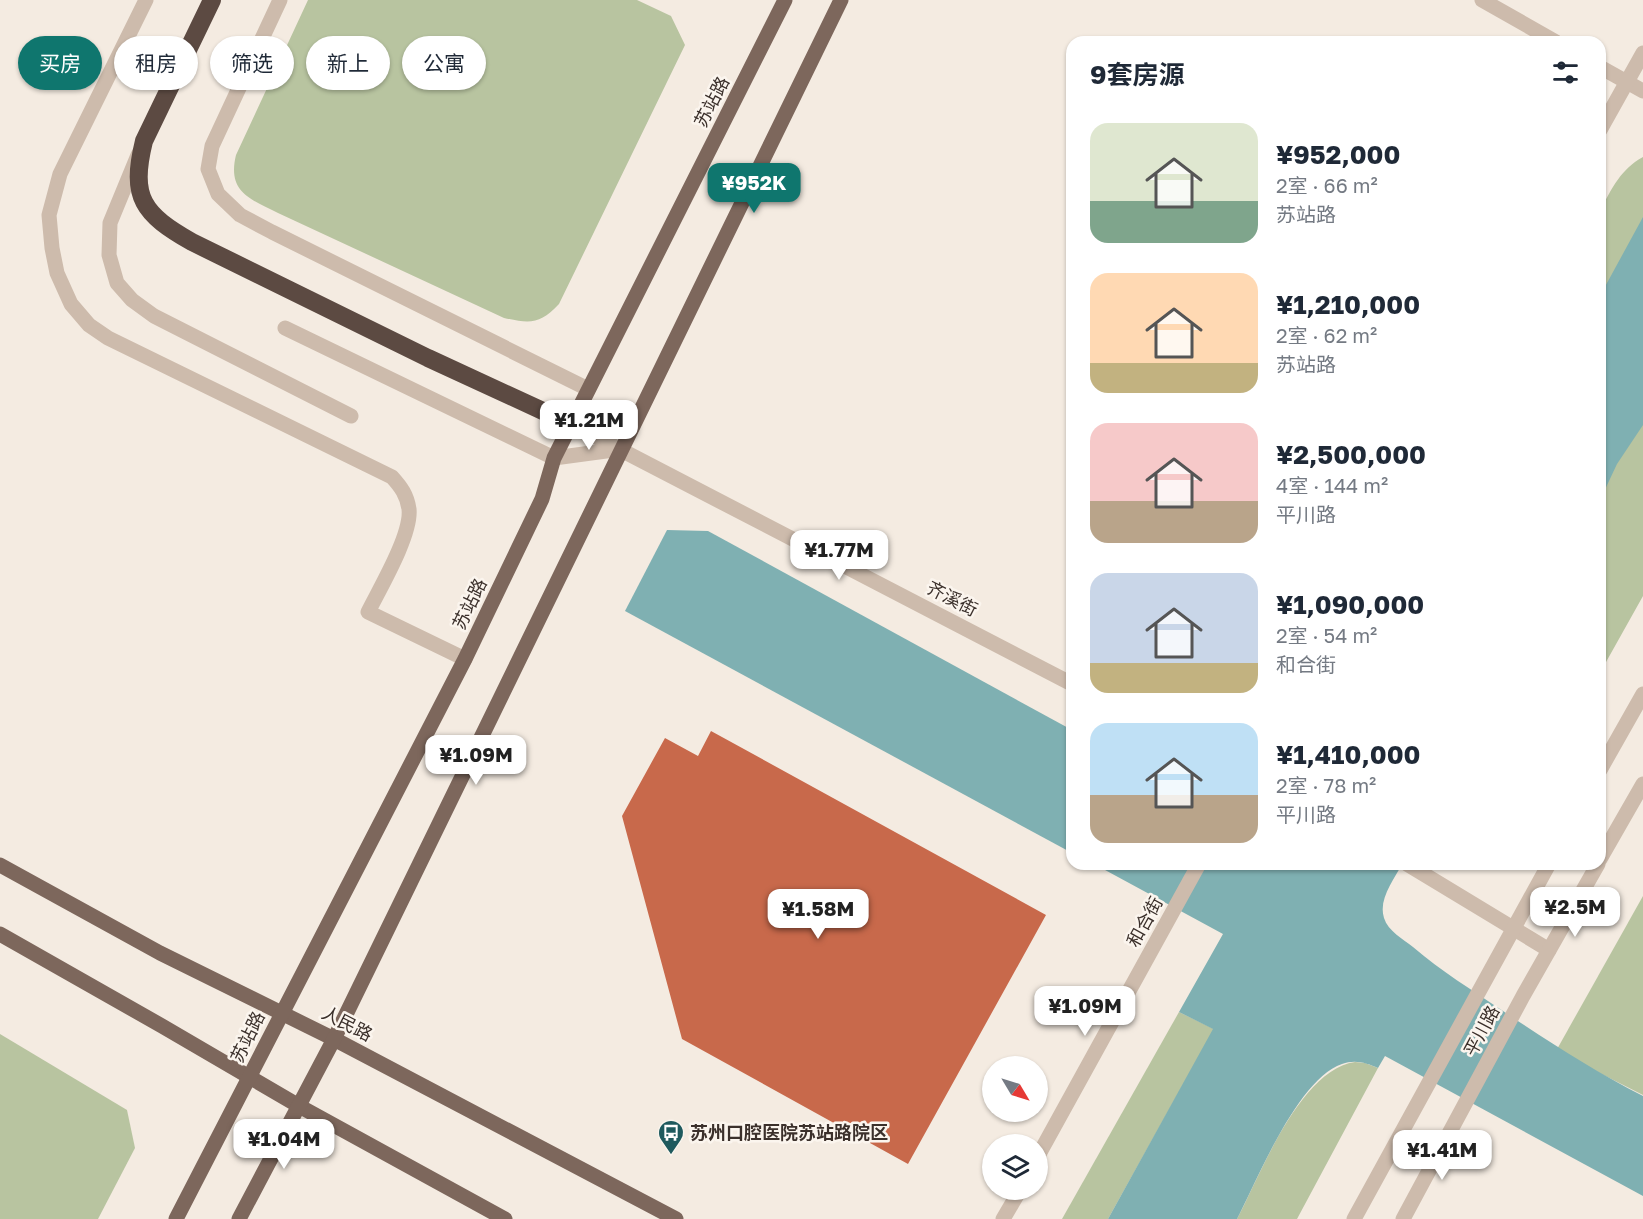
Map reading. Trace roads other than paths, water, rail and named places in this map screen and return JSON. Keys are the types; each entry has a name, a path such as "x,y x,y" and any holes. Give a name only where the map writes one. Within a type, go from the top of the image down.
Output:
{"highway":[{"path":"212,0 144,141 138,164 138,184 142,200 150,213 170,229 192,242 428,358 571,424"}],"main road":[{"name":"苏站路","path":"176,1219 465,659 542,499 554,458 785,0"},
{"path":"239,1219 334,1039 841,0"},
{"name":"人民路","path":"0,865 160,953 282,1012 676,1219"},
{"path":"0,934 299,1106 505,1219"}],"street":[{"path":"146,0 60,174 50,215 52,248 57,273 71,304 89,325 108,338 392,477 405,492 410,511 398,550 368,612 465,659"},
{"path":"280,0 212,146 208,169 218,194 240,214 272,232 588,389"},
{"path":"1482,0 1545,36"},
{"path":"1606,119 1643,53"},
{"path":"1606,70 1643,91"},
{"path":"144,141 110,223 110,255 117,283 132,300 154,316 351,417"},
{"path":"285,328 554,458 621,449"},
{"name":"齐溪街","path":"571,424 1066,681"},
{"path":"1606,759 1643,694"},
{"path":"1606,849 1643,784"},
{"name":"和合街","path":"1048,1138 1196,870"},
{"path":"1417,870 1549,950"},
{"name":"平川路","path":"1354,1219 1546,870"},
{"name":"平川路","path":"1403,1219 1523,996 1595,870"},
{"path":"1004,1219 1014,1200"}],"water":[{"path":"1643,217 1643,425 1617,464 1606,487 1606,285"},
{"path":"667,530 708,531 1066,727 1066,850 625,611"},
{"path":"1105,870 1399,870 1383,904 1384,918 1392,931 1446,972 1520,1022 1589,1066 1643,1096 1643,1196 1385,1056 1378,1068 1361,1062 1342,1064 1326,1073 1310,1089 1281,1132 1237,1219 1108,1219 1213,1029 1179,1012 1223,934"}],"place":[{"name":"苏州口腔医院苏站路院区","path":"671,1156"}]}
